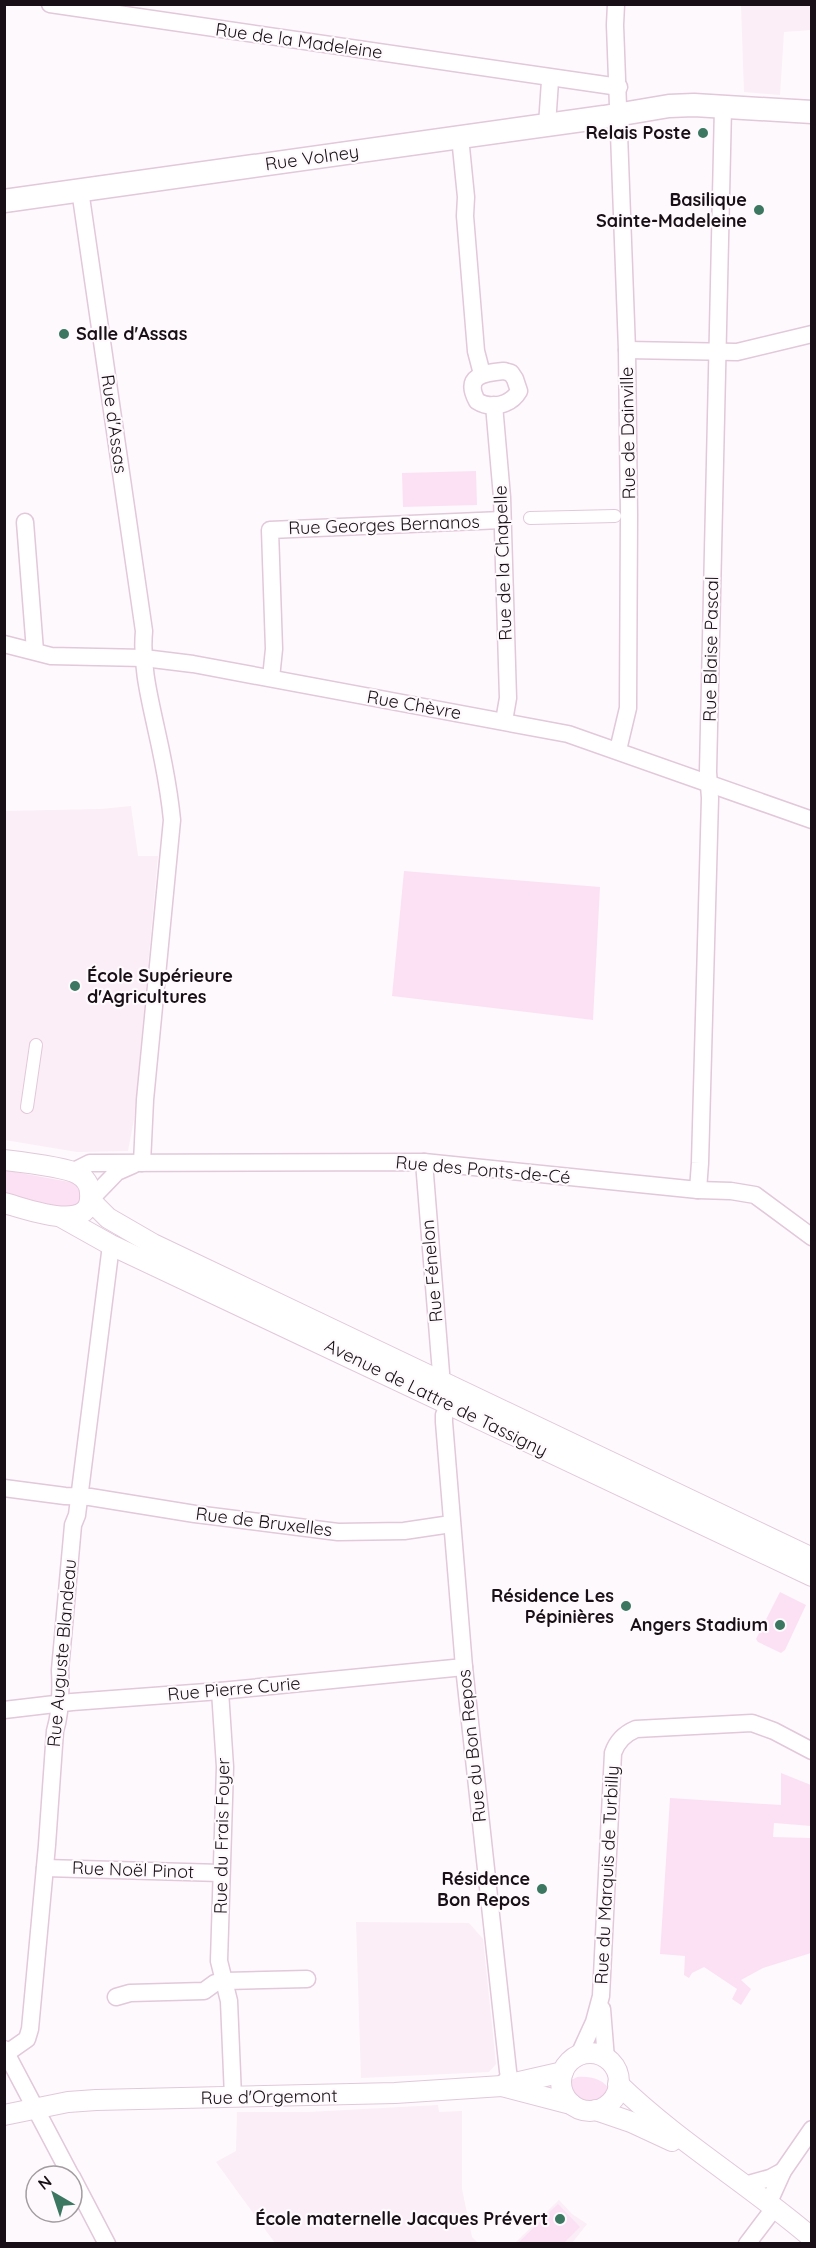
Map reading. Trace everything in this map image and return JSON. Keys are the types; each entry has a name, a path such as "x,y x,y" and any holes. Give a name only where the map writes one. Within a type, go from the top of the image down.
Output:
{"main road":[{"name":"Rue Volney","path":"4,201 619,115 669,106 812,112"}],"street":[{"name":"Rue de la Madeleine","path":"50,4 106,9 619,87"},
{"name":"Rue de Dainville","path":"616,4 627,350 629,515 628,708 618,750"},
{"path":"547,125 550,81 548,77"},
{"name":"Rue Blaise Pascal","path":"698,1190 723,107"},
{"path":"460,137 476,351 482,374"},
{"name":"Rue d'Assas","path":"80,190 144,631 146,680 168,785 172,820 140,1163"},
{"path":"627,350 737,352 812,334"},
{"path":"504,371 511,374 519,391 508,402 494,405 482,404 475,398 474,381 482,374 504,371"},
{"name":"Rue de la Chapelle","path":"494,405 502,520 508,698 504,721"},
{"path":"530,518 615,516"},
{"name":"Rue Georges Bernanos","path":"271,678 274,649 270,530 502,520"},
{"path":"25,522 35,651"},
{"name":"Rue Chèvre","path":"4,644 51,656 144,658 194,664 568,734 812,820"},
{"path":"27,1107 36,1045"},
{"path":"4,1160 80,1175 87,1182 90,1200 79,1215 69,1218 61,1217"},
{"name":"Rue des Ponts-de-Cé","path":"72,1172 90,1163 424,1162 755,1195 812,1238"},
{"name":"Rue Fénelon","path":"424,1162 441,1373 437,1380"},
{"name":"Rue des Ponts-de-Cé","path":"90,1200 117,1172 140,1163"},
{"name":"Avenue de Lattre de Tassigny","path":"90,1200 108,1218 153,1244 812,1558"},
{"name":"Avenue de Lattre de Tassigny","path":"4,1203 61,1217 111,1245 812,1576"},
{"name":"Rue Auguste Blandeau","path":"6,2051 27,2039 30,2032 71,1547 111,1245"},
{"name":"Rue du Bon Repos","path":"449,1404 444,1415 444,1422 451,1524 508,2071 508,2076 502,2086"},
{"name":"Rue de Bruxelles","path":"4,1488 90,1497 195,1514 338,1532 404,1531 451,1524"},
{"name":"Rue Pierre Curie","path":"4,1710 464,1666"},
{"name":"Rue du Frais Foyer","path":"220,1691 225,1767 219,1961 229,2001 233,2097"},
{"name":"Rue du Marquis de Turbilly","path":"606,2059 601,1996 613,1753 622,1737 636,1729 752,1723 774,1731 812,1751"},
{"name":"Rue Noël Pinot","path":"45,1868 221,1873"},
{"path":"116,1997 130,1993 204,1991 215,1983 225,1981 307,1979"},
{"name":"Rue du Marquis de Turbilly","path":"578,2056 594,2022 601,1996"},
{"path":"6,2051 66,2164"},
{"path":"571,2104 562,2089 563,2072 569,2063 578,2056 591,2054 606,2059"},
{"name":"Rue d'Orgemont","path":"606,2059 616,2071 618,2084 641,2106 696,2151 772,2204 812,2238"},
{"name":"Rue d'Orgemont","path":"4,2115 68,2102 96,2100 395,2093 502,2086 563,2072"},
{"path":"596,2110 612,2101 618,2084"},
{"name":"Rue d'Orgemont","path":"502,2086 571,2104 583,2110 596,2110 631,2122 696,2151"},
{"path":"747,2244 772,2204 783,2172 812,2129"},
{"path":"745,2186 783,2172"},
{"path":"84,2199 107,2244"}],"shaded area":[{"path":"741,5 811,5 811,30 784,32 780,95 744,92"},
{"path":"476,471 477,505 403,507 402,473"},
{"name":"École Supérieure d'Agricultures","path":"131,806 138,856 158,856 134,1119 128,1151 77,1152 5,1140 4,811 101,809"},
{"path":"404,871 600,887 593,1020 392,996"},
{"path":"4,1170 75,1183 82,1195 79,1204 62,1210 5,1193"},
{"name":"Angers Stadium","path":"780,1592 806,1605 785,1650 781,1653 756,1639"},
{"path":"781,1773 811,1785 811,1826 774,1823 773,1837 811,1838 811,1953 763,1968 741,1980 751,1989 741,2005 732,1999 737,1989 704,1967 692,1973 689,1978 684,1975 685,1956 660,1954 670,1798 781,1805"},
{"path":"356,1922 469,1923 483,1939 496,2064 489,2072 361,2078"},
{"path":"577,2077 597,2079 611,2092 599,2104 585,2106 578,2103 568,2092 566,2083"},
{"path":"438,2105 439,2112 462,2111 462,2189 472,2237 478,2243 275,2243 216,2162 236,2151 237,2112 309,2112"},
{"name":"École maternelle Jacques Prévert","path":"559,2200 572,2214 587,2224 572,2243 514,2244"},
{"name":"École maternelle Jacques Prévert","path":"558,2204 580,2227 564,2243 518,2243"}],"place":[{"name":"Relais Poste","path":"703,133"},
{"name":"Basilique Sainte-Madeleine","path":"759,210"},
{"name":"Salle d'Assas","path":"64,334"},
{"name":"École Supérieure d'Agricultures","path":"75,986"},
{"name":"Résidence Les Pépinières","path":"626,1606"},
{"name":"Angers Stadium","path":"780,1625"},
{"name":"Résidence Bon Repos","path":"542,1889"},
{"name":"École maternelle Jacques Prévert","path":"560,2219"}]}
